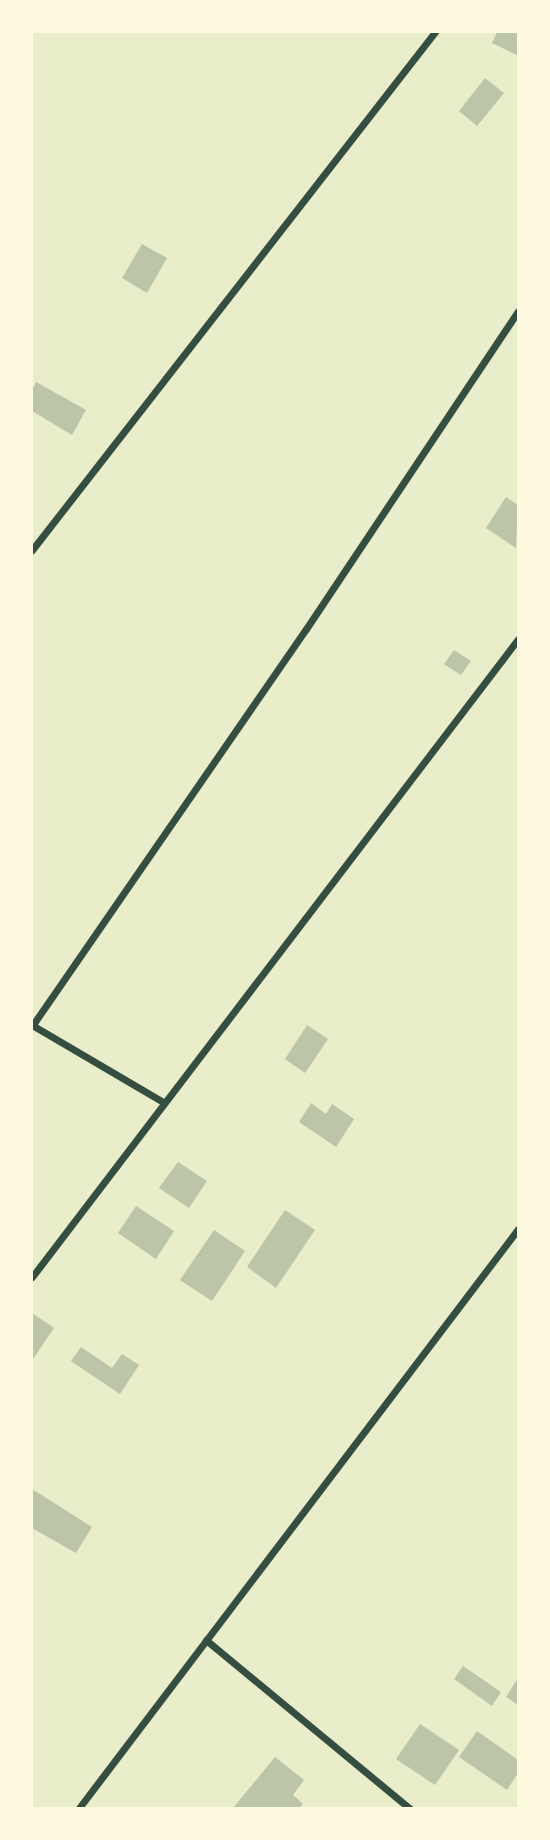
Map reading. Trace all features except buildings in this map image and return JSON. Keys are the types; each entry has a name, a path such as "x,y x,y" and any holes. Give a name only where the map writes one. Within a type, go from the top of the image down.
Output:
{"street":[{"path":"32,550 435,32"},
{"path":"163,1102 32,1026 306,629 519,311"},
{"path":"32,1277 519,639"},
{"path":"79,1808 519,1229"},
{"path":"205,1640 409,1808"}]}
